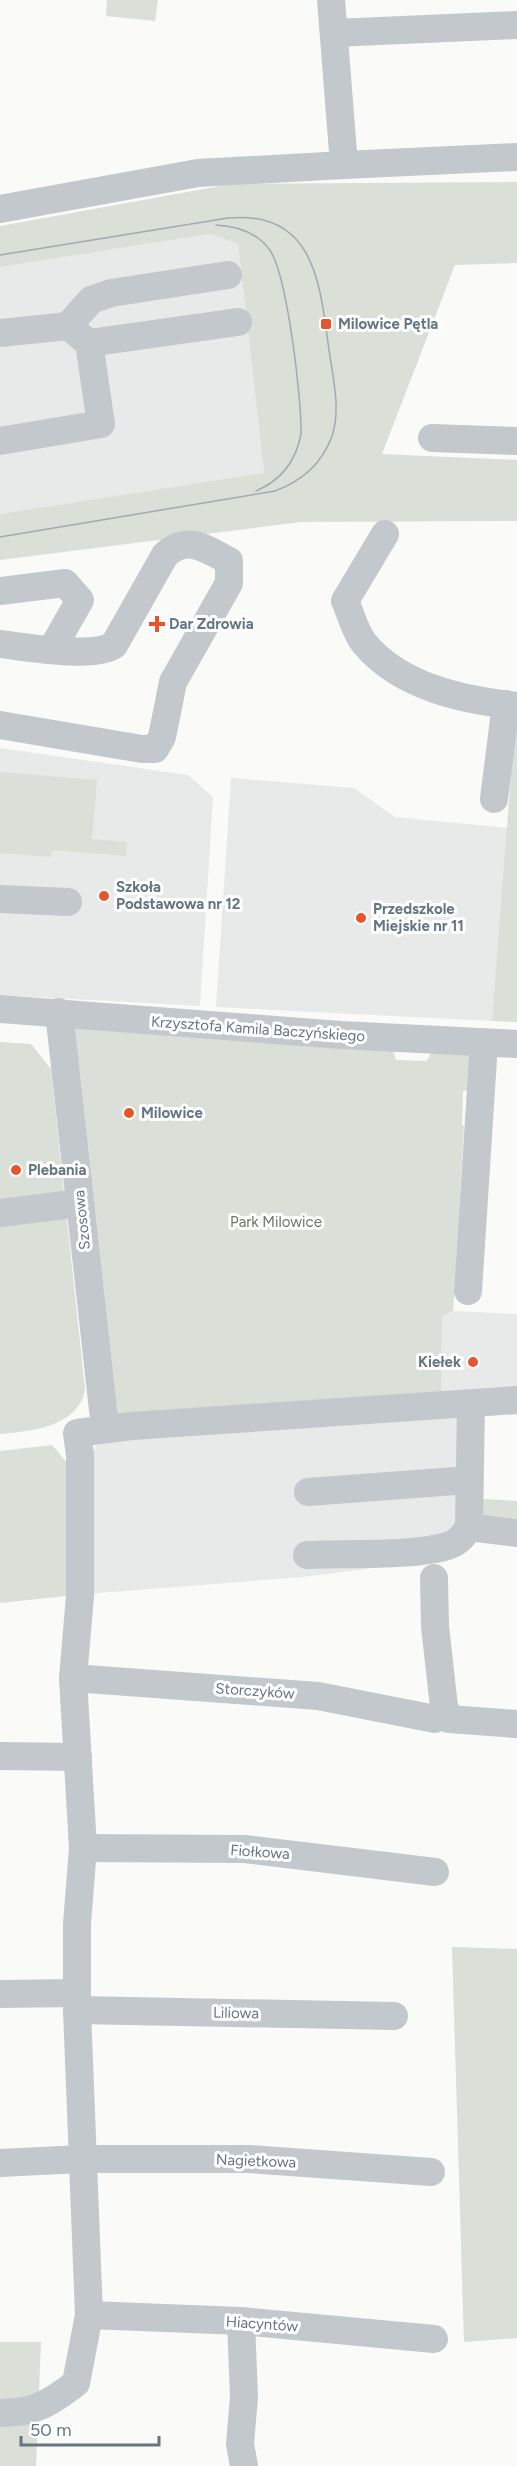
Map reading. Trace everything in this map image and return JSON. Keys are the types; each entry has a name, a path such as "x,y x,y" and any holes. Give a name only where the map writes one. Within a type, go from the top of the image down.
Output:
{"street":[{"path":"331,0 344,165"},
{"path":"334,33 517,25"},
{"path":"0,209 198,173 517,157"},
{"path":"0,441 101,424 79,334 91,300 111,292 228,275"},
{"path":"0,333 79,334 238,322"},
{"path":"432,438 517,441"},
{"path":"385,534 345,601 362,641 382,661 438,692 512,705 494,799"},
{"path":"0,644 52,649 107,650 114,645 165,555 173,547 197,544 229,561 229,584 173,682 162,737 155,749 142,749 0,725"},
{"path":"0,591 65,583 80,600 52,649"},
{"path":"0,899 68,902"},
{"name":"Krzysztofa Kamila Baczyńskiego","path":"0,1009 59,1012 199,1026 517,1044"},
{"name":"Szosowa","path":"59,1012 105,1428"},
{"path":"468,1291 484,1043"},
{"path":"0,1213 80,1203"},
{"path":"0,2413 24,2413 52,2402 76,2383 89,2315 81,2159 77,2002 77,1924 83,1848 73,1678 80,1596 80,1455 77,1432 105,1428 517,1400"},
{"path":"307,1555 417,1551 450,1545 464,1537 469,1527 471,1404"},
{"path":"308,1492 469,1480"},
{"path":"469,1527 517,1533"},
{"path":"434,1578 435,1626 444,1707 442,1719"},
{"name":"Storczyków","path":"73,1678 318,1696 442,1719 517,1724"},
{"path":"0,1756 78,1757"},
{"name":"Fiołkowa","path":"83,1848 245,1849 435,1872"},
{"name":"Liliowa","path":"0,1994 77,2002 394,2016"},
{"name":"Nagietkowa","path":"0,2163 81,2159 249,2159 431,2172"},
{"name":"Hiacyntów","path":"89,2315 241,2321 434,2339"},
{"path":"241,2321 244,2397 240,2444 244,2466"}],"shaded area":[{"path":"210,234 238,244 264,474 0,514 0,267"},
{"name":"Szkoła Podstawowa nr 12","path":"0,748 188,775 213,797 200,1006 0,995"},
{"name":"Przedszkole Miejskie nr 11","path":"231,778 354,788 395,817 508,828 492,1021 216,1007"},
{"path":"453,1311 517,1314 517,1394 441,1399 442,1315"},
{"path":"461,1418 463,1524 420,1562 303,1577 86,1594 85,1462 96,1446 117,1440"}],"green space":[{"path":"107,0 158,0 155,21 106,16"},
{"path":"517,182 517,263 455,265 382,454 517,460 517,521 301,522 0,560 0,514 264,473 238,244 210,234 0,267 0,226 231,184"},
{"path":"515,723 517,723 517,1022 492,1021"},
{"path":"0,772 97,780 92,839 127,842 126,856 52,850 51,857 0,853"},
{"name":"Park Milowice","path":"68,1027 392,1047 396,1060 427,1061 433,1049 472,1051 472,1089 463,1091 462,1125 464,1126 453,1311 442,1316 441,1399 126,1425 114,1412"},
{"path":"0,1042 31,1044 51,1069 85,1389 81,1402 74,1412 64,1419 52,1425 0,1434"},
{"path":"52,1445 73,1470 75,1595 0,1603 0,1451"},
{"path":"484,1499 517,1501 517,1519 480,1514"},
{"path":"452,1947 517,1949 517,2338 464,2342"},
{"path":"0,2342 41,2342 36,2466 0,2466"}],"tram line":[{"path":"0,255 228,218 257,219 280,226 296,239 308,257 316,278 326,326 336,404 335,426 323,455 302,477 275,491 0,537"},
{"path":"216,225 252,234 269,249 276,262 282,283 292,338 301,418 299,444 296,453 280,475 256,491"}],"place":[{"name":"Milowice Pętla","path":"326,324"},
{"name":"Dar Zdrowia","path":"157,624"},
{"name":"Szkoła Podstawowa nr 12","path":"104,896"},
{"name":"Przedszkole Miejskie nr 11","path":"361,918"},
{"name":"Milowice","path":"129,1113"},
{"name":"Plebania","path":"16,1170"},
{"name":"Kiełek","path":"473,1362"}]}
